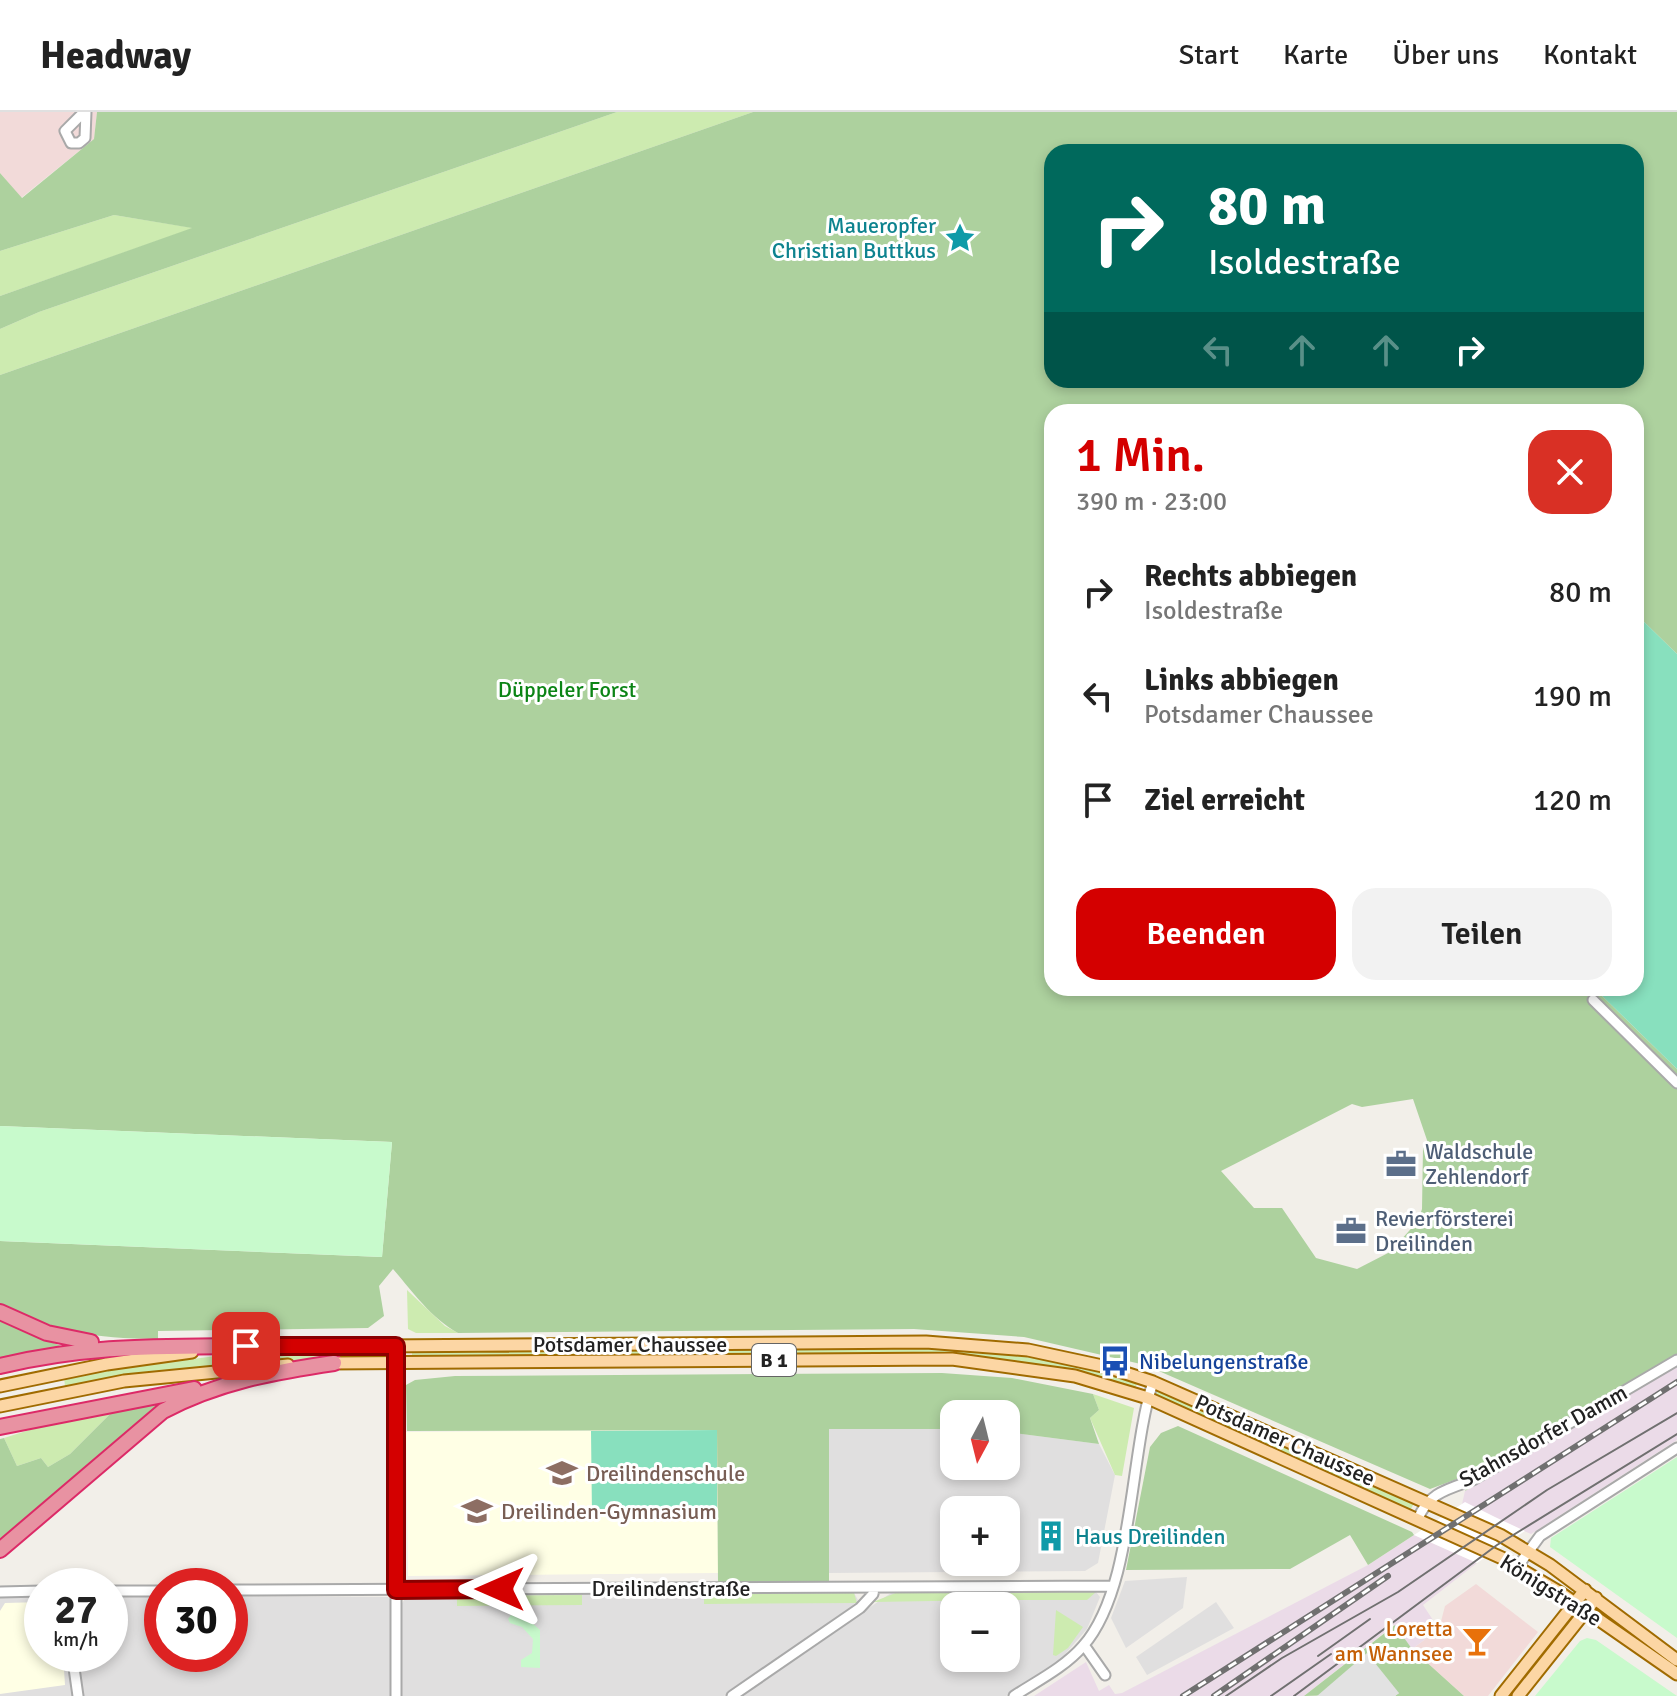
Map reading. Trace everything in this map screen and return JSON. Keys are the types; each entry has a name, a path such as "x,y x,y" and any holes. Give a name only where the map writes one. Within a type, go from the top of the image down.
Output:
{"highway":[{"path":"0,1312 47,1333 115,1346"},
{"path":"0,1366 76,1349 246,1346"},
{"path":"0,1427 334,1363"},
{"path":"0,1550 142,1425 163,1411 218,1385"}],"main road":[{"name":"Potsdamer Chaussee","path":"0,1386 107,1364 246,1346 953,1343 1065,1357 1153,1382 1425,1501"},
{"name":"Potsdamer Chaussee","path":"0,1406 152,1377 334,1363 952,1359 1054,1371 1148,1398 1418,1519"},
{"name":"Königstraße","path":"1425,1501 1528,1551 1677,1660"},
{"name":"Königstraße","path":"1418,1519 1518,1566 1677,1674"},
{"path":"1501,1696 1585,1590"},
{"path":"1518,1696 1596,1598"},
{"path":"1553,1631 1564,1640"}],"street":[{"path":"1593,1000 1677,1083"},
{"path":"396,1346 396,1696"},
{"name":"Stahnsdorfer Damm","path":"1425,1501 1444,1490 1473,1480 1677,1360"},
{"path":"1014,1696 1084,1645 1112,1586 1153,1382"},
{"path":"1518,1566 1543,1533 1677,1448"},
{"path":"1418,1519 1425,1501"},
{"name":"Dreilindenstraße","path":"248,1590 1112,1586"},
{"path":"732,1696 860,1608 873,1594 874,1588"},
{"path":"0,1592 24,1591"},
{"path":"1084,1645 1105,1675"},
{"path":"75,1672 78,1696"}],"shaded area":[{"path":"0,112 97,112 94,139 21,198 0,173"},
{"path":"1677,1366 1677,1440 1531,1534 1462,1504 1465,1491"},
{"path":"828,1429 940,1429 940,1480 1020,1480 1020,1434 1099,1444 1115,1475 1098,1563 1085,1571 1020,1572 1020,1496 940,1496 940,1572 829,1573"},
{"name":"Dreilindenschule","path":"717,1430 718,1573 408,1576 406,1432"},
{"path":"1414,1535 1477,1563 1423,1605 1439,1629 1412,1649 1394,1625 1304,1696 1034,1696 1086,1662 1099,1691 1109,1685 1115,1694 1122,1693 1368,1565"},
{"path":"1187,1577 1183,1608 1126,1648 1111,1618 1125,1581"},
{"name":"Loretta am Wannsee","path":"1476,1584 1538,1632 1488,1696 1464,1696 1412,1649 1439,1629 1445,1606"},
{"path":"1079,1591 1096,1592 1100,1597 1087,1629 1061,1659 1006,1696 739,1696 891,1593 940,1592 940,1672 1020,1672 1020,1592 985,1592"},
{"path":"854,1593 858,1600 852,1606 724,1696 400,1696 400,1606 407,1596"},
{"path":"24,1595 24,1672 70,1672 73,1696 0,1696 0,1596"},
{"path":"128,1596 144,1596 144,1672 248,1672 248,1596 388,1597 392,1601 393,1696 83,1696 79,1672 128,1672"},
{"path":"24,1602 24,1672 64,1672 65,1685 0,1694 0,1611 5,1603"},
{"path":"1216,1602 1234,1628 1147,1675 1136,1657"},
{"path":"1367,1653 1399,1693 1395,1696 1317,1696"}],"green space":[{"path":"97,112 617,112 39,312 0,329 0,296 192,228 114,215 0,251 0,173 22,198 94,139"},
{"path":"617,112 753,112 0,375 0,329 39,312"},
{"name":"Düppeler Forst","path":"753,112 1677,112 1677,654 1644,622 1644,404 1044,404 1044,996 1602,996 1677,1069 1677,1366 1465,1491 1476,1472 1430,1489 1145,1365 1024,1337 914,1329 458,1333 430,1312 393,1269 379,1286 384,1316 368,1328 158,1331 158,1339 77,1332 41,1322 0,1305 0,1241 382,1257 392,1142 0,1126 0,375","holes":["1413,1099 1428,1143 1423,1148 1422,1209 1418,1221 1390,1252 1357,1269 1316,1258 1282,1208 1254,1208 1221,1171 1352,1104 1362,1107"]},
{"path":"114,215 194,228 0,296 0,251"},
{"path":"1644,622 1677,654 1677,1069 1602,996 1644,996"},
{"path":"0,1126 392,1142 382,1257 0,1241"},
{"path":"407,1290 445,1326 458,1333 416,1333 408,1329"},
{"path":"0,1321 61,1346 0,1360"},
{"path":"917,1346 1028,1357 1138,1381 1135,1389 1043,1365 956,1355 412,1358 412,1350"},
{"path":"377,1351 377,1358 207,1366 65,1387 64,1376 231,1354"},
{"path":"942,1373 1012,1378 1093,1394 1099,1410 1090,1418 1099,1444 1020,1434 1020,1400 940,1400 940,1429 829,1429 829,1583 718,1584 717,1430 407,1431 406,1385 415,1380 455,1376"},
{"path":"1158,1388 1415,1501 1410,1511 1155,1396"},
{"path":"1093,1394 1134,1408 1122,1476 1115,1475 1090,1418 1099,1410"},
{"path":"160,1403 0,1541 0,1439 4,1438 17,1466 41,1458 48,1467 70,1454 113,1411"},
{"path":"113,1411 70,1454 48,1467 41,1458 17,1466 4,1438 58,1421"},
{"path":"1178,1426 1414,1535 1368,1565 1350,1535 1290,1569 1126,1570 1150,1447 1161,1433"},
{"path":"717,1430 717,1514 592,1516 591,1431"},
{"path":"1677,1457 1677,1638 1550,1547 1551,1538"},
{"path":"1094,1591 1096,1592 1087,1600 1020,1600 1020,1592 1002,1592"},
{"path":"898,1592 940,1592 940,1601 873,1602"},
{"path":"854,1593 857,1603 704,1604 704,1594"},
{"path":"582,1595 582,1605 457,1606 457,1596"},
{"path":"1056,1610 1083,1627 1068,1648 1056,1656 1053,1655"},
{"path":"519,1611 540,1630 540,1668 521,1667 521,1660 532,1653 533,1639 522,1627 510,1623 508,1619 513,1612"},
{"path":"1395,1625 1412,1649 1464,1696 1395,1696 1399,1693 1304,1696"},
{"path":"1587,1638 1596,1640 1677,1696 1535,1696 1580,1641"}],"pier":[{"path":"1465,1502 1525,1531 1477,1563 1414,1535"}],"tram line":[{"path":"1226,1696 1282,1658 1398,1592 1547,1490 1677,1413"},
{"path":"1294,1696 1497,1545 1677,1434"},
{"path":"1318,1656 1370,1619"},
{"path":"1271,1696 1331,1654"}],"railway":[{"path":"1183,1696 1677,1382"},
{"path":"1214,1696 1388,1576"}],"place":[{"name":"Maueropfer Christian Buttkus","path":"960,238"},
{"name":"Waldschule Zehlendorf","path":"1401,1164"},
{"name":"Revierförsterei Dreilinden","path":"1351,1231"},
{"name":"Nibelungenstraße","path":"1115,1361"},
{"name":"Dreilindenschule","path":"562,1473"},
{"name":"Dreilinden-Gymnasium","path":"477,1511"},
{"name":"Haus Dreilinden","path":"1051,1536"},
{"name":"Loretta am Wannsee","path":"1477,1641"}],"route":[{"path":"246,1346 396,1346 396,1590 500,1589"}]}
